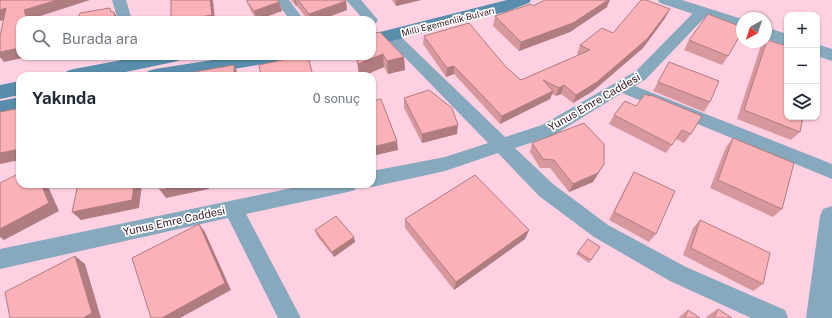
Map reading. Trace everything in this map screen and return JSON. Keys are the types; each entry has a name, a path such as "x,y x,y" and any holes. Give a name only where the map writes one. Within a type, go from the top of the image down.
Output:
{"main road":[{"name":"Milli Egemenlik Bulvarı","path":"376,25 481,0"},
{"name":"Milli Egemenlik Bulvarı","path":"376,28 392,36 499,8 523,0"},
{"path":"89,72 133,60"},
{"path":"179,72 251,60"},
{"path":"0,92 16,89"},
{"path":"0,108 16,105"}],"street":[{"path":"119,0 124,16"},
{"path":"282,0 294,16"},
{"path":"353,0 365,16"},
{"path":"666,0 736,23"},
{"name":"Yunus Emre Caddesi","path":"376,178 445,164 548,130 641,75 702,12"},
{"path":"772,35 784,39"},
{"path":"392,36 546,190 601,231 678,274 777,318"},
{"path":"820,51 832,55"},
{"path":"622,87 832,172"},
{"name":"Yunus Emre Caddesi","path":"0,259 329,188"},
{"path":"233,208 290,318"},
{"path":"820,318 832,216"}],"building":[{"path":"0,0 57,0 24,10 26,16 16,16 16,49 0,52 0,36 6,8 0,10"},
{"path":"171,0 210,0 212,15 171,16"},
{"path":"247,0 278,0 279,2 254,11"},
{"path":"298,0 345,0 346,1 309,14"},
{"path":"545,0 608,0 573,23 521,42 495,16 531,4 533,6"},
{"path":"641,0 646,0 670,9 647,39 597,82 576,95 564,85 559,88 543,80 553,91 502,116 454,66 447,68 424,36 469,23 506,67 521,80 590,50 580,45 602,28 613,33"},
{"path":"110,8 111,12 114,12 114,16 79,16 80,13"},
{"path":"708,14 736,25 736,42 728,56 689,40"},
{"path":"380,32 404,57 387,61 383,54 376,57 376,33"},
{"path":"772,42 784,45 784,120 802,120 800,132 744,110 764,48 772,48"},
{"path":"282,60 309,60 312,72 260,72 259,65"},
{"path":"357,60 368,60 358,64"},
{"path":"669,62 719,81 710,102 658,82"},
{"path":"234,65 234,72 194,72"},
{"path":"429,90 452,108 458,125 422,134 404,98"},
{"path":"645,94 651,95 702,116 691,134 682,130 672,145 614,115 625,101 636,106"},
{"path":"381,99 397,141 376,146 376,100"},
{"path":"16,109 16,150 0,153 0,112"},
{"path":"584,123 604,144 604,164 598,173 573,184 554,160 543,159 532,143"},
{"path":"733,138 794,163 782,209 718,180"},
{"path":"634,172 675,191 656,234 614,212"},
{"path":"16,175 16,188 43,188 49,203 0,229 0,183"},
{"path":"475,175 529,230 456,282 405,219"},
{"path":"77,188 134,188 132,200 72,212"},
{"path":"336,216 354,237 332,252 315,230"},
{"path":"700,220 770,253 763,284 691,248"},
{"path":"199,224 225,283 162,318 151,318 132,258"},
{"path":"588,239 600,247 591,260 578,252"},
{"path":"75,256 92,313 83,318 10,318 5,292"},
{"path":"718,309 732,318 714,318"},
{"path":"688,310 700,318 685,318"}]}
